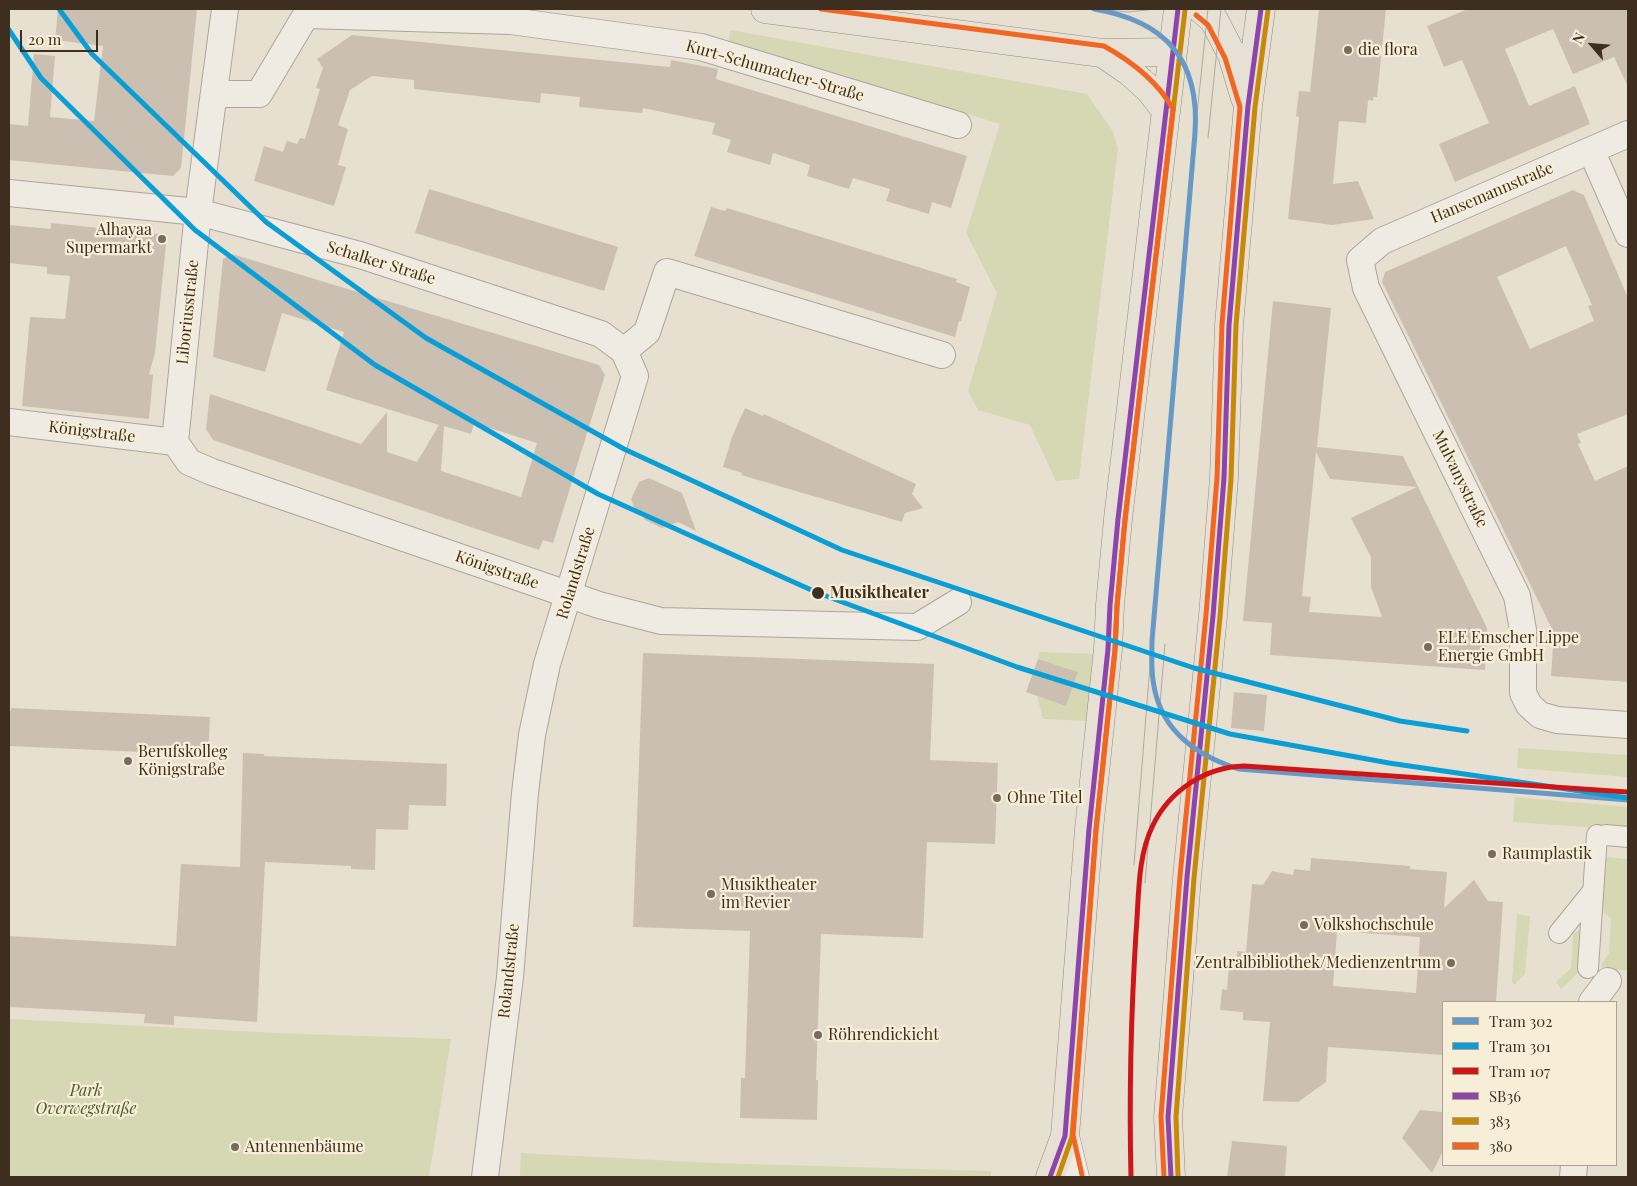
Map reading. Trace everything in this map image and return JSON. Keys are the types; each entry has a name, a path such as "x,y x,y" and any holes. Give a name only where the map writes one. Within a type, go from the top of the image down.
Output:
{"main road":[{"path":"764,9 1102,53 1172,52 1213,12 1232,56 1248,106"},
{"path":"1063,1177 1089,829 1108,649 1110,605 1178,9"},
{"path":"1170,1177 1168,1117 1187,877 1213,616 1224,478 1230,325 1248,106 1261,9"},
{"path":"1102,53 1130,72 1150,90 1166,111"},
{"path":"1050,1177 1065,1136"},
{"path":"1065,1136 1075,1177"}],"street":[{"name":"Liboriusstraße","path":"182,452 198,212 225,9"},
{"name":"Kurt-Schumacher-Straße","path":"215,94 259,94 306,15 511,21 701,47 958,125"},
{"name":"Hansemannstraße","path":"1360,260 1382,241 1628,134"},
{"path":"1591,150 1628,234"},
{"name":"Schalker Straße","path":"9,193 198,212 370,258 601,334 624,351"},
{"name":"Mulvanystraße","path":"1360,260 1366,288 1517,596 1523,630 1523,692 1529,706 1540,715 1558,720 1628,726"},
{"path":"624,351 647,332 667,272 942,355"},
{"name":"Rolandstraße","path":"485,1177 510,977 525,793 532,734 547,664 635,376 624,351"},
{"name":"Königstraße","path":"9,422 182,452 212,472 599,605 661,621 918,627 958,602"},
{"path":"1592,1001 1598,975 1593,891 1602,835 1628,837"},
{"path":"1559,933 1593,891"}],"green space":[{"path":"730,30 1087,94 1112,130 1118,148 1079,479 1056,481 1030,425 978,410 968,391 997,293 966,233 1000,124 729,41"},
{"path":"1040,652 1093,654 1087,721 1043,719 1037,696 1066,705 1078,672 1038,659"},
{"path":"1518,748 1628,755 1628,777 1517,768"},
{"path":"1515,797 1628,807 1628,830 1513,822"},
{"path":"1604,857 1628,859 1628,970 1603,970 1601,965 1609,953 1611,919 1599,907"},
{"path":"1517,914 1530,916 1525,974 1514,985 1512,982"},
{"path":"1585,925 1581,970 1561,989 1556,982 1571,968 1573,934"},
{"name":"Park Overwegstraße","path":"9,1019 278,1033 451,1039 429,1177 9,1177"},
{"path":"521,1153 714,1163 991,1171 991,1177 520,1177"}],"building":[{"path":"58,9 197,9 181,168 173,176 9,160 9,124 28,126 34,54 55,56 50,117 94,121 103,46 55,40"},
{"path":"1319,9 1386,9 1377,97 1373,97 1373,101 1368,100 1366,123 1339,121 1333,184 1358,181 1374,219 1332,225 1288,219 1299,117 1296,116 1299,91 1310,92"},
{"path":"1468,9 1628,9 1628,87 1614,57 1573,74 1553,29 1505,49 1529,106 1575,86 1590,124 1455,182 1439,144 1489,123 1462,60 1444,67 1427,26"},
{"path":"352,35 670,67 671,60 718,69 716,79 967,156 951,208 932,202 929,214 886,201 890,189 853,178 849,189 807,176 810,165 773,153 770,165 727,152 731,140 712,134 715,123 643,108 642,113 579,107 580,97 541,93 540,103 414,89 414,80 372,76 350,90 338,125 348,129 338,165 346,167 334,206 254,181 264,146 283,152 287,141 297,144 300,138 305,139 320,89 316,88 323,68 317,59"},
{"path":"429,189 618,247 604,291 415,233"},
{"path":"1573,190 1584,195 1628,298 1628,414 1577,434 1581,443 1578,444 1595,481 1628,466 1628,682 1551,676 1554,633 1382,282 1385,272","holes":["1566,246 1592,305 1588,306 1594,321 1530,349 1497,277"]},
{"path":"711,207 725,211 727,208 957,279 956,282 970,287 955,337 694,256"},
{"path":"51,223 158,234 166,244 155,353 149,374 153,375 149,419 22,406 30,317 65,319 70,276 47,274 47,267 9,263 9,225 51,229"},
{"path":"232,254 599,365 605,375 553,543 543,540 539,550 213,440 206,429 210,394 361,444 387,412 387,452 417,462 439,425 326,390 344,332 282,313 265,372 213,357 223,259","holes":["474,423 537,443 521,497 441,471 444,426 471,434"]},
{"path":"1273,301 1331,308 1317,447 1403,456 1487,628 1485,670 1270,655 1272,623 1243,621","holes":["1316,452 1330,479 1417,487 1351,518 1371,557 1371,587 1382,617 1309,612 1311,597 1302,596"]},
{"path":"745,408 763,416 764,414 916,484 912,494 923,508 905,513 902,522 741,475 742,473 723,467 732,437"},
{"path":"649,478 682,493 696,531 678,522 662,528 645,520 642,513 635,510 631,499 639,482"},
{"name":"Musiktheater im Revier","path":"643,653 934,664 930,760 998,763 995,844 927,842 923,938 821,934 816,1080 818,1080 817,1120 740,1118 741,1078 745,1078 750,931 633,927"},
{"path":"1038,659 1078,672 1066,706 1026,692"},
{"path":"1234,692 1267,695 1264,731 1231,728"},
{"path":"11,708 210,717 208,755 9,746 9,711 11,711"},
{"path":"243,753 264,754 264,756 447,764 446,806 409,805 408,830 376,829 375,870 351,869 351,866 265,862 257,1022 174,1016 174,1025 144,1023 145,1014 9,1007 9,936 176,946 181,864 240,867"},
{"path":"1311,858 1410,866 1410,869 1447,872 1444,908 1474,880 1488,901 1503,902 1496,1001 1442,1001 1442,1055 1328,1047 1326,1082 1298,1102 1263,1101 1270,1022 1243,1020 1243,1012 1220,1010 1222,989 1227,990 1229,964 1237,959 1237,951 1246,952 1252,884 1263,885 1272,871 1293,875 1294,869 1310,871","holes":["1337,931 1420,937 1416,993 1333,986"]},
{"path":"1420,1110 1442,1112 1442,1153 1432,1173 1402,1138"},
{"path":"1232,1141 1287,1146 1285,1177 1227,1177"}],"tram line":[{"name":"301","path":"59,9 92,54 266,222 426,338 624,449 842,550 1194,668 1400,721 1467,731"},
{"name":"302","path":"1094,9 1141,23 1159,34 1173,48 1184,65 1191,85 1195,107 1195,133 1152,641 1152,675 1157,697 1163,713 1171,726 1181,738 1194,748 1207,756 1239,769 1628,800"},
{"path":"1107,10 1128,12 1156,9"},
{"path":"1195,133 1208,9"},
{"path":"1208,138 1221,9"},
{"name":"301","path":"9,30 41,78 195,230 375,365 598,494 818,593 1017,667 1230,734 1389,763 1628,798"},
{"path":"1134,865 1152,641"},
{"path":"1145,883 1165,644"},
{"name":"107","path":"1131,1177 1132,1024 1141,864 1153,825 1160,812 1179,791 1203,776 1230,767 1244,766 1627,792"}],"transit line":[{"name":"380","path":"821,9 1104,46 1124,58 1152,81 1173,109 1125,520 1115,650 1096,830 1073,1135 1082,1175"},
{"name":"SB36","path":"1050,1177 1065,1136 1089,829 1108,649 1118,519 1178,9"},
{"name":"SB36","path":"1171,1177 1168,1117 1187,877 1213,616 1224,478 1229,325 1248,106 1261,9"},
{"name":"383","path":"1058,1177 1072,1137 1096,830 1115,650 1125,520 1185,10"},
{"name":"383","path":"1178,1177 1176,1117 1194,878 1220,617 1231,479 1236,325 1255,107 1268,10"},
{"name":"380","path":"1164,1177 1161,1116 1180,876 1206,615 1217,478 1222,324 1240,107 1225,58 1208,25 1196,15"}],"place":[{"name":"die flora","path":"1348,50"},
{"name":"Alhayaa Supermarkt","path":"162,239"},
{"name":"Musiktheater","path":"818,593"},
{"name":"ELE Emscher Lippe Energie GmbH","path":"1428,647"},
{"name":"Berufskolleg Königstraße","path":"128,761"},
{"name":"Ohne Titel","path":"997,798"},
{"name":"Raumplastik","path":"1492,854"},
{"name":"Musiktheater im Revier","path":"711,894"},
{"name":"Volkshochschule","path":"1304,925"},
{"name":"Zentralbibliothek/Medienzentrum","path":"1451,963"},
{"name":"Röhrendickicht","path":"818,1035"},
{"name":"Antennenbäume","path":"235,1147"}]}
